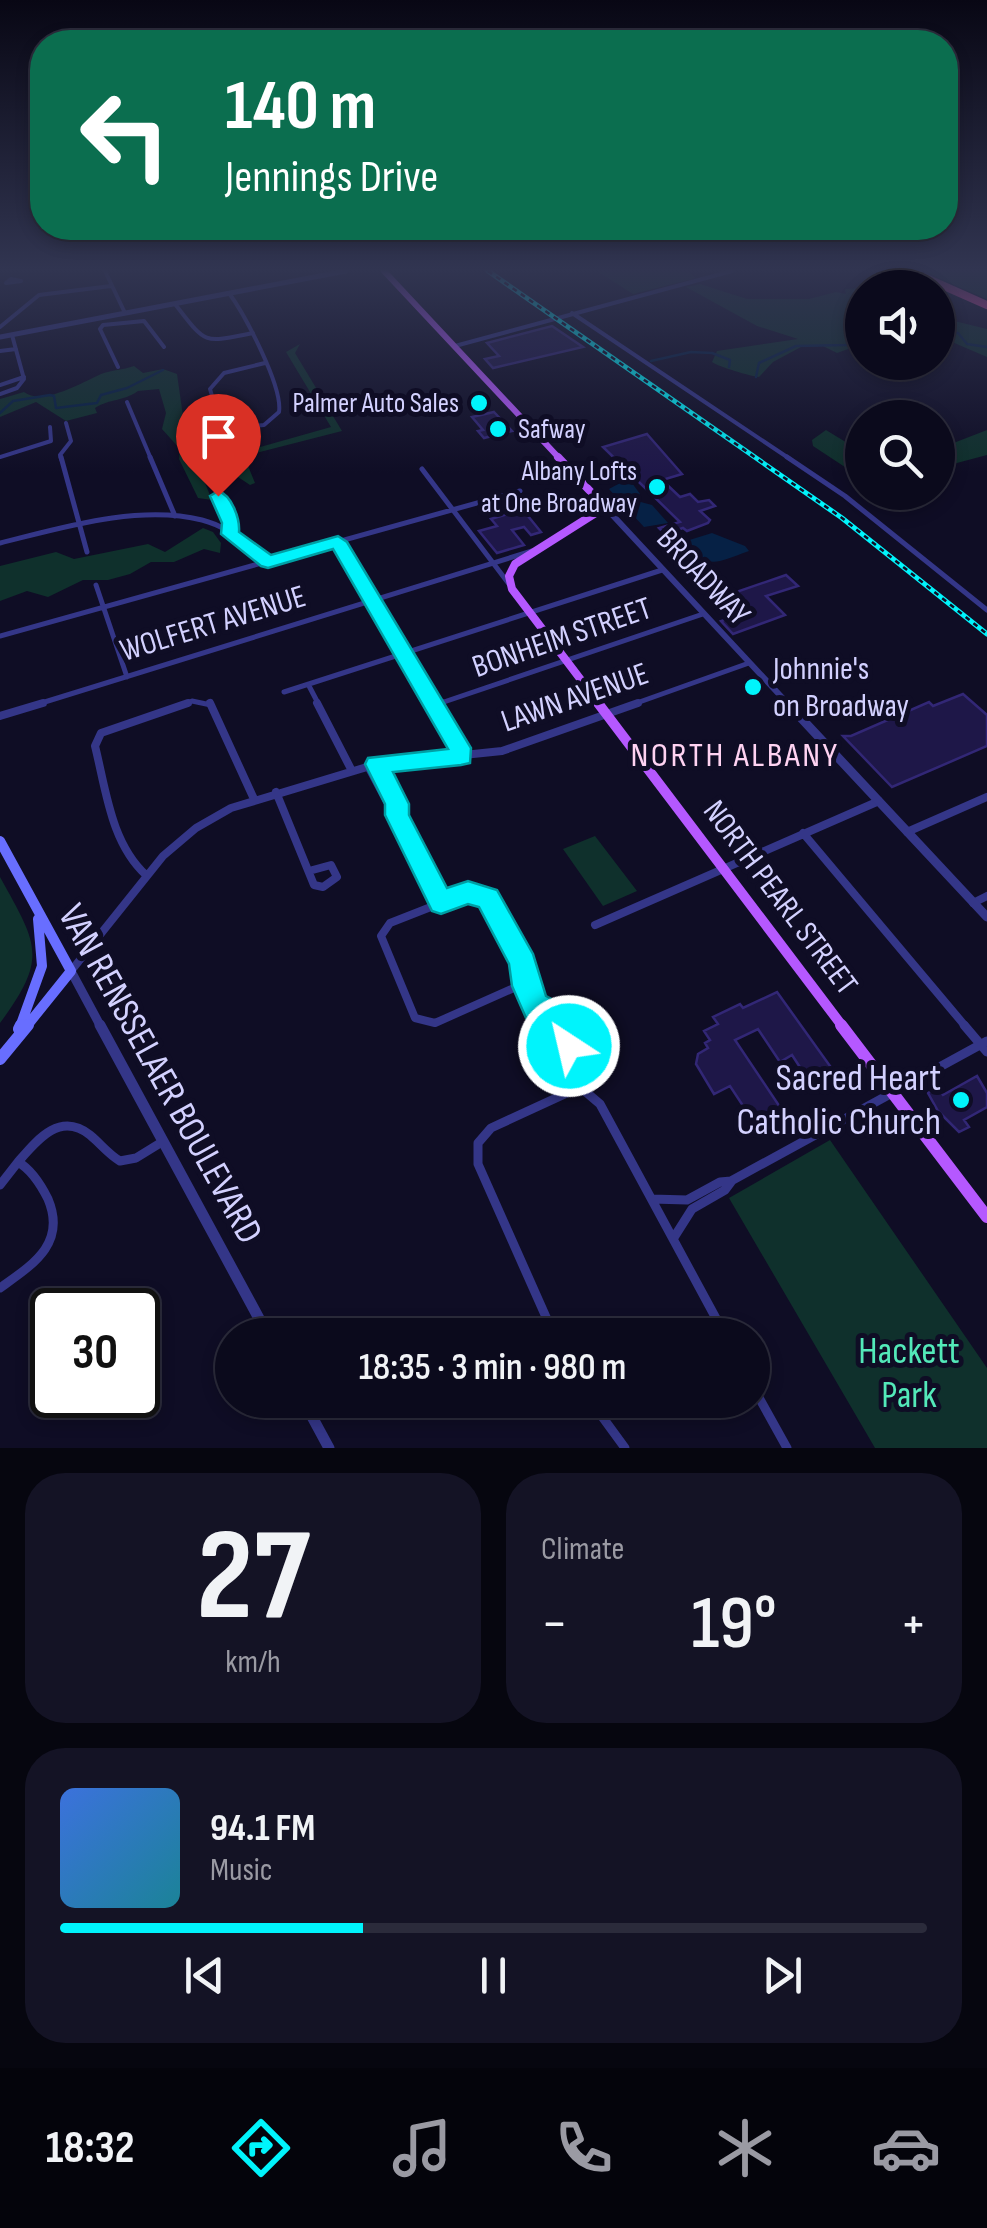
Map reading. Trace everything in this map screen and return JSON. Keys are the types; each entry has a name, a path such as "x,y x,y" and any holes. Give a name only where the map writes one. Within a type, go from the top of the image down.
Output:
{"main road":[{"name":"BROADWAY","path":"447,339 604,508"},
{"name":"WOLFERT AVENUE","path":"542,547 604,508"},
{"path":"512,589 508,578 511,569 542,547"},
{"name":"NORTH PEARL STREET","path":"512,589 987,1217"},
{"name":"VAN RENSSELAER BOULEVARD","path":"0,841 71,971"},
{"path":"0,1058 26,1015 40,975 38,911"},
{"path":"0,1058 71,971"}],"street":[{"path":"0,394 20,386 24,377 13,339"},
{"path":"105,339 118,368"},
{"path":"158,339 164,347"},
{"path":"216,430 250,430 275,419 279,390 256,339"},
{"path":"454,346 481,339"},
{"path":"610,339 845,498"},
{"path":"0,351 16,349"},
{"path":"230,534 230,520 202,457 216,430 218,414 209,390 213,381 229,371 265,362"},
{"path":"0,386 24,377"},
{"path":"127,402 174,516"},
{"path":"66,424 72,441 60,455 87,552"},
{"path":"0,457 52,440 50,427"},
{"name":"NORTH PEARL STREET","path":"422,469 512,589"},
{"path":"0,636 520,491"},
{"name":"BROADWAY","path":"604,508 987,918"},
{"path":"862,510 987,610"},
{"path":"0,542 174,516 202,520 230,534 268,562"},
{"path":"338,542 461,756"},
{"name":"WOLFERT AVENUE","path":"0,716 542,547"},
{"path":"284,692 662,570"},
{"path":"96,585 126,677"},
{"name":"BONHEIM STREET","path":"435,705 703,614"},
{"name":"LAWN AVENUE","path":"71,971 146,876 190,832 254,799 352,770 496,752 749,663"},
{"path":"308,684 352,770"},
{"path":"146,876 131,864 121,839 95,744 102,733 195,700 210,702 254,799"},
{"path":"373,766 389,808 397,815 441,902"},
{"path":"276,792 308,872"},
{"path":"907,832 987,797"},
{"path":"595,925 878,801"},
{"path":"674,1239 692,1209 725,1190 732,1181 985,1046 802,832"},
{"path":"526,983 436,1023 416,1018 381,936 390,923 441,902 468,892 486,896 522,960 536,1008 530,1020 534,1042 546,1054 564,1060 580,1087 600,1104 717,1318"},
{"path":"973,903 987,896"},
{"name":"VAN RENSSELAER BOULEVARD","path":"71,971 259,1318"},
{"path":"536,1008 553,1012 565,1024 569,1040 564,1060"},
{"path":"546,1318 478,1164 476,1150 480,1137 491,1128 580,1087"},
{"path":"0,1185 41,1135 59,1125 82,1128 120,1161 136,1158 163,1142"},
{"path":"0,1288 40,1258 54,1234 49,1202 33,1174 18,1162"},
{"path":"652,1199 686,1200 720,1182 732,1181"},
{"path":"313,1418 329,1448"},
{"path":"603,1418 625,1448"},
{"path":"770,1418 786,1448"}],"green space":[{"path":"797,339 845,339 845,350 837,353 823,346 801,347 773,362 759,377 712,362 717,351"},
{"path":"955,339 987,339 987,357 955,343"},
{"path":"300,344 295,353 342,431 244,456 255,483 250,485 238,477 232,465 235,454 331,427 286,352"},
{"path":"134,366 143,373 163,369 177,374 186,437 212,500 198,498 179,459 180,449 162,429 166,413 159,389 138,391 95,408 97,413 66,421 36,402 0,417 0,399 24,392 32,396 51,395 101,374"},
{"path":"826,430 845,442 845,467 813,446 812,440"},
{"path":"987,430 987,455 955,463 955,442"},
{"path":"203,528 213,532 221,543 220,553 204,549 174,562 151,562 108,580 83,580 48,597 27,591 0,601 0,566 56,552 74,559 148,544 165,552"},
{"path":"595,836 637,891 603,906 563,849"},
{"path":"0,877 22,919 32,950 26,982 0,1023"},
{"name":"Hackett Park","path":"830,1140 987,1368 987,1448 875,1448 729,1198"}],"water":[{"path":"622,482 632,483 640,494 637,501 652,505 668,523 644,527 609,489"},
{"path":"712,533 749,551 714,562 681,549 683,542"}],"building":[{"path":"504,339 571,339 583,347 493,368 485,359 499,356 487,343"},
{"path":"494,412 512,431 484,438 478,431 483,430 472,417"},
{"name":"Albany Lofts at One Broadway","path":"647,434 682,474 662,480 680,497 690,494 698,502 709,500 715,506 700,511 710,520 708,523 665,534 659,528 680,522 603,447"},
{"path":"519,505 541,532 531,535 524,527 512,530 524,545 497,553 479,531 497,526 491,519 504,515 500,510"},
{"path":"786,575 798,586 766,596 785,615 733,634 721,621 731,618 713,600"},
{"path":"963,694 987,715 987,746 892,787 843,736 929,702 933,706"},
{"path":"777,992 830,1066 807,1078 792,1055 780,1062 758,1029 735,1040 788,1119 761,1133 730,1086 714,1094 696,1064 698,1054 708,1048 705,1043 710,1040 704,1031 718,1024 713,1017"},
{"name":"Sacred Heart Catholic Church","path":"977,1076 987,1093 987,1107 964,1120 969,1127 959,1132 938,1111 928,1093 937,1088 943,1095"}],"waterway":[{"path":"963,339 967,344 987,347"},
{"path":"756,377 759,363 796,346 845,345"},
{"path":"651,361 691,352 712,353 730,360 729,367"},
{"path":"0,413 13,401 50,395 54,396 56,408 97,403 101,395 127,388 163,370"}],"railway":[{"path":"585,339 842,518 987,634"}],"place":[{"name":"Palmer Auto Sales","path":"479,403"},
{"name":"Safway","path":"498,429"},
{"name":"Albany Lofts at One Broadway","path":"657,487"},
{"name":"Johnnie's on Broadway","path":"753,687"},
{"name":"Sacred Heart Catholic Church","path":"961,1100"}],"district":[{"name":"NORTH ALBANY","path":"735,755"}],"route":[{"path":"218,496 231,523 230,534 268,562 338,542 460,748 461,756 377,764 397,804 397,815 441,902 468,892 488,898 523,963 526,986 536,1008 553,1012 562,1020 568,1030 569,1046"}]}
